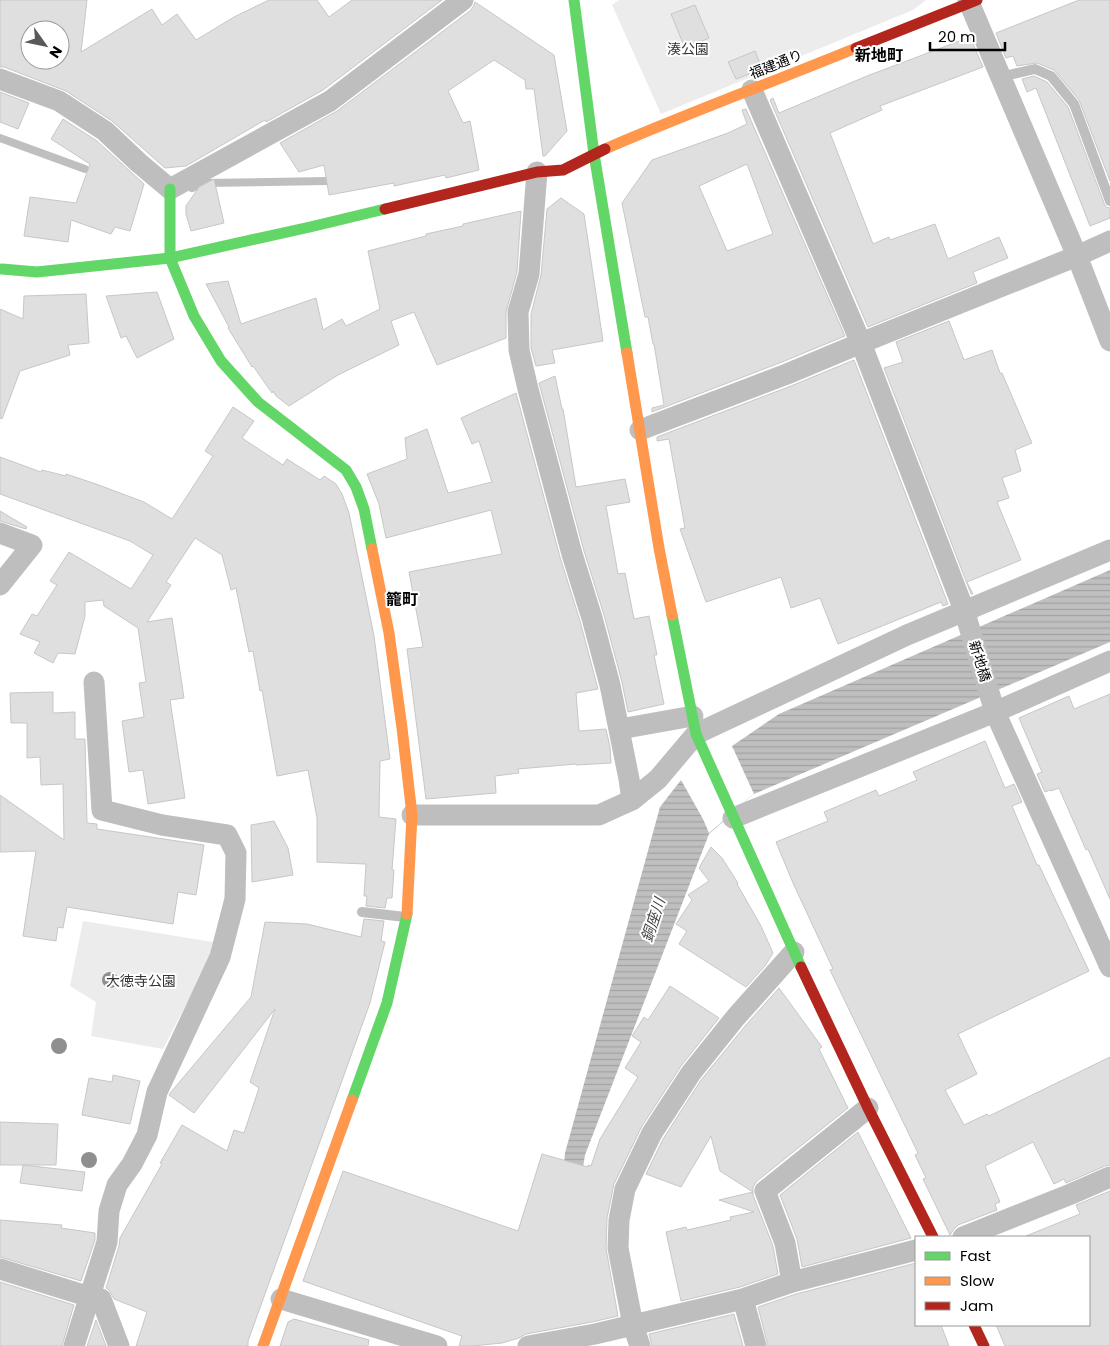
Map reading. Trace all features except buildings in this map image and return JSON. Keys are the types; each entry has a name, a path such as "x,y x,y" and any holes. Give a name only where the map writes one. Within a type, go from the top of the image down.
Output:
{"street":[{"path":"170,189 330,101 463,0"},
{"path":"574,0 594,154 659,548 694,725 733,818 794,952 868,1108 932,1236"},
{"path":"971,1 1000,77 1077,256 1110,341"},
{"name":"福建通り","path":"1,269 37,272 170,258 310,227 537,172 563,170 594,154 675,119 752,90 971,1"},
{"path":"0,80 58,101 105,131 170,189"},
{"name":"新地橋","path":"752,90 861,343 964,610 995,712 1110,967"},
{"path":"537,172 529,274 518,312 519,350 569,544 603,656 620,729 632,800"},
{"path":"170,189 170,258 194,316 222,361 258,402 346,470 356,487 364,509 389,633 412,815 407,917 387,1003 263,1346"},
{"path":"640,430 787,374 1110,242"},
{"path":"0,533 32,545 2,579"},
{"path":"620,729 694,725 1110,550"},
{"path":"733,818 995,712 1110,662"},
{"path":"74,1346 106,1242 109,1212 117,1185 132,1164 147,1135 157,1092 220,957 235,899 236,852 227,834 162,825 102,810 94,682"},
{"path":"412,815 599,815 632,800 658,779 694,725"},
{"path":"640,1346 633,1325 618,1248 619,1220 625,1189 652,1133 692,1073 736,1016 794,952"},
{"path":"792,1282 785,1243 765,1191 868,1108"},
{"path":"965,1236 1110,1177"},
{"path":"528,1346 597,1340 633,1325 743,1299 792,1282 915,1250"},
{"path":"0,1268 90,1297 102,1299 119,1346"},
{"path":"281,1299 437,1346"},
{"path":"743,1299 756,1346"},
{"path":"974,1326 984,1346"}],"lane":[{"path":"1000,77 1035,69 1051,76 1074,104 1110,201"},
{"path":"362,912 407,917"}],"green space":[{"name":"湊公園","path":"619,0 926,0 913,10 661,114 612,5"},
{"name":"大徳寺公園","path":"83,921 213,942 210,958 163,1049 91,1036 96,1002 70,986"}],"water":[{"name":"銅座川","path":"1110,570 1110,642 754,794 709,834 585,1155 574,1222 557,1238 565,1153 660,807 681,780 693,787 732,746 779,714"}],"pier":[{"path":"732,746 754,794 709,833 681,780 683,778 693,784 723,752"}],"waterway":[{"path":"0,138 85,169"},
{"path":"192,188 203,183 327,181"}],"traffic: fast":[{"path":"574,0 594,154 627,353"},
{"path":"170,189 170,258 194,316 221,361 258,402 346,470 356,487 364,509 372,549"},
{"path":"2,269 37,272 170,258 385,209"},
{"path":"672,615 696,734 801,967"},
{"path":"352,1100 387,1003 407,914"}],"traffic: slow":[{"path":"605,149 856,48"},
{"path":"627,353 672,615"},
{"path":"372,549 389,633 412,815 407,914"},
{"path":"263,1346 352,1100"}],"traffic: jam":[{"path":"856,48 977,0"},
{"path":"385,209 537,172 563,170 605,149"},
{"path":"801,967 868,1108 932,1236"},
{"path":"974,1326 984,1346"}],"district":[{"name":"新地町","path":"879,55"},
{"name":"籠町","path":"402,599"}]}
